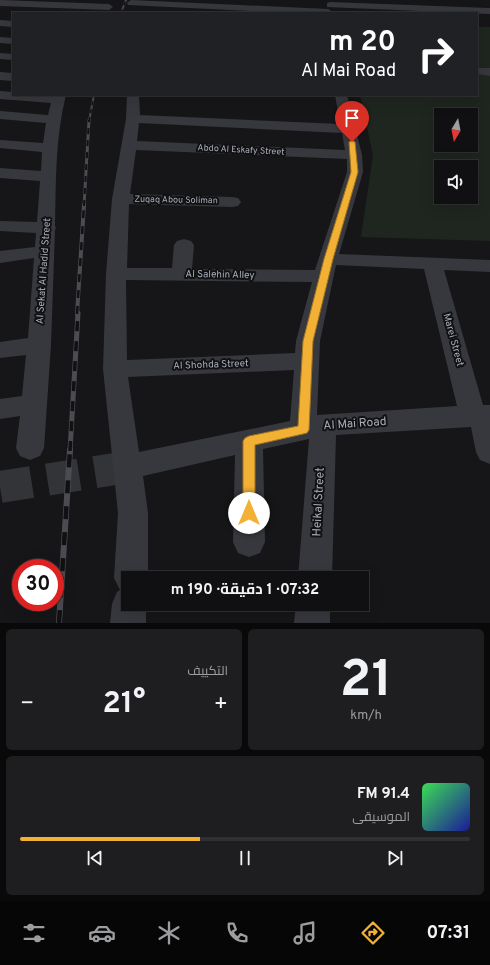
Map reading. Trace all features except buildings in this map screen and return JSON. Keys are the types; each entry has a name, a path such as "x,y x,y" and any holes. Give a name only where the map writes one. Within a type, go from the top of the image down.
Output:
{"street":[{"path":"126,12 131,1 490,11"},
{"path":"0,3 109,6"},
{"path":"0,10 46,12"},
{"path":"0,23 12,24"},
{"path":"0,40 12,41"},
{"path":"0,56 12,57"},
{"path":"478,71 490,72"},
{"path":"0,76 12,77"},
{"path":"0,95 12,96"},
{"path":"20,96 59,98"},
{"path":"131,571 133,513 115,369 116,274 121,199 133,119 133,96"},
{"name":"Heikal Street","path":"315,571 313,428 306,362 311,325 326,267 355,172 354,155 341,96"},
{"name":"Al Sekat Al Hadid Street","path":"30,448 39,345 50,148 53,120 59,98"},
{"path":"0,115 53,120"},
{"path":"133,119 349,129"},
{"path":"0,144 50,148"},
{"name":"Abdo Al Eskafy Street","path":"128,145 354,155"},
{"path":"0,173 49,177"},
{"name":"Zuqaq Abou Soliman","path":"121,199 232,202"},
{"path":"0,226 46,228"},
{"path":"181,274 184,245"},
{"path":"0,257 45,251"},
{"name":"Al Salehin Alley","path":"116,274 181,274 432,263 490,266"},
{"name":"Marei Street","path":"432,263 482,415 490,452"},
{"path":"0,350 39,345"},
{"name":"Al Shohda Street","path":"115,369 306,362"},
{"path":"0,409 34,404"},
{"name":"Al Mai Road","path":"128,467 313,428 482,415"},
{"path":"249,441 249,542"},
{"path":"128,623 129,611"},
{"path":"312,623 313,611"}],"shaded area":[{"path":"478,27 490,27 490,241 361,237 373,155 360,96 478,96"}],"tunnel":[{"path":"0,487 128,467"}],"railway":[{"path":"121,12 126,0"},
{"path":"89,121 94,96"},
{"path":"84,206 89,120"},
{"path":"77,314 84,205"},
{"path":"70,451 78,313"},
{"path":"59,623 70,450"}],"route":[{"path":"249,513 249,441 303,430 308,341 328,259 355,172 352,142"}]}
